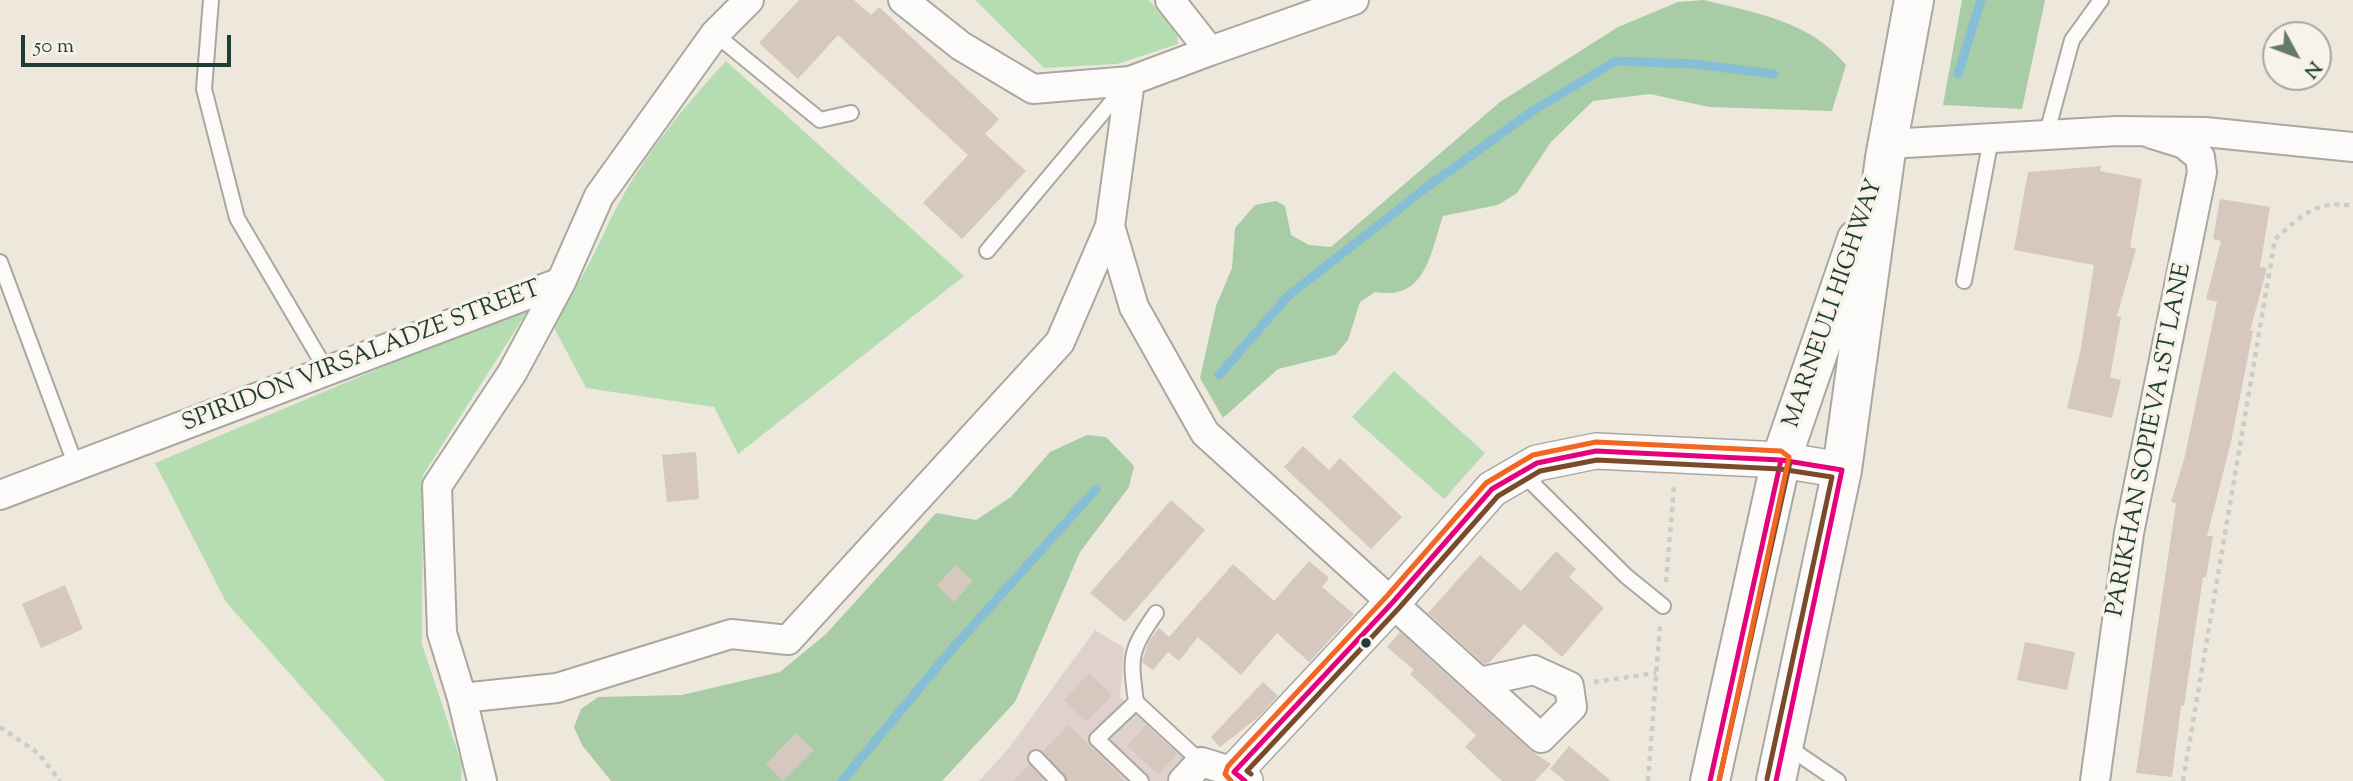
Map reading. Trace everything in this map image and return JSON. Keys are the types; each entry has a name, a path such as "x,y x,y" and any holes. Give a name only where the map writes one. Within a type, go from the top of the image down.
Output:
{"highway":[{"path":"1886,151 1914,0"},
{"name":"MARNEULI HIGHWAY","path":"1710,781 1781,460 1886,151"},
{"name":"MARNEULI HIGHWAY","path":"1776,781 1842,470 1886,151"}],"street":[{"name":"SPIRIDON VIRSALADZE STREET","path":"0,495 561,282 599,196 715,34 744,0"},
{"path":"903,0 961,46 1033,89 1130,81 1354,0"},
{"path":"1170,0 1210,51"},
{"path":"462,698 557,688 731,634 788,640 1060,342 1110,226 1130,81"},
{"path":"1886,151 1991,139 2117,131 2205,132 2353,147"},
{"name":"PARIKHAN SOPIEVA 1ST LANE","path":"2095,781 2129,533 2202,172 2200,157 2184,144 2149,133"},
{"path":"1110,226 1134,307 1205,433 1541,738 1572,707 1569,686 1534,670 1480,682"},
{"path":"482,781 462,698 442,633 437,486 512,373 561,282"},
{"path":"1192,771 1240,776 1492,489 1537,463 1596,451 1781,460 1842,470"}],"lane":[{"path":"211,0 204,89 237,218 327,371"},
{"path":"2046,136 2072,40 2101,0"},
{"path":"715,34 820,120 851,113"},
{"path":"987,251 1130,81"},
{"path":"1964,281 1991,139"},
{"path":"0,262 76,466"},
{"path":"1521,472 1626,576 1663,606"},
{"path":"1156,613 1138,640 1130,660 1136,702 1192,771"},
{"path":"1136,702 1097,738 1141,781"},
{"path":"1784,744 1838,781"},
{"path":"1036,758 1058,781"}],"path":[{"path":"2183,781 2275,239 2306,212 2332,202 2353,206"},
{"path":"1569,686 1656,673"},
{"path":"0,727 38,753 60,781"}],"shaded area":[{"path":"1095,630 1124,648 1120,697 1192,761 1173,781 979,781 1009,748"}],"green space":[{"path":"975,0 1148,0 1176,27 1178,44 1117,64 1044,68"},
{"path":"1704,0 1781,21 1816,38 1832,50 1846,65 1832,111 1709,107 1650,94 1593,101 1551,142 1517,193 1498,205 1443,216 1429,259 1416,282 1392,293 1375,292 1360,302 1348,340 1335,355 1278,369 1223,418 1200,378 1216,306 1232,268 1235,228 1255,205 1276,201 1285,206 1291,235 1309,245 1331,247 1500,102 1618,27 1678,2"},
{"path":"1962,0 2045,0 2022,109 1943,105"},
{"path":"726,61 964,276 738,454 714,407 586,388 550,320 581,279 620,201 643,163 683,110"},
{"path":"532,304 423,475 422,644 462,765 461,781 385,781 226,602 155,463"},
{"path":"1394,371 1485,453 1444,499 1352,417"},
{"path":"1087,435 1106,437 1134,466 1129,487 1080,552 1015,702 942,781 611,781 582,745 574,727 581,709 598,697 682,695 780,672 826,634 936,513 976,520 1011,497 1050,452"}],"building":[{"path":"799,0 854,0 871,15 879,7 999,119 985,134 1026,171 962,239 923,203 968,155 838,35 798,79 759,43"},
{"path":"2101,166 2100,171 2142,179 2130,247 2136,249 2117,316 2121,317 2110,377 2121,380 2112,418 2067,408 2081,348 2094,265 2014,250 2028,172"},
{"path":"2220,199 2270,207 2260,267 2267,268 2250,331 2253,331 2231,442 2207,536 2213,536 2206,577 2203,577 2184,706 2181,706 2172,777 2136,773 2176,503 2171,502 2184,460 2217,302 2206,299 2221,241 2213,239"},
{"path":"1303,446 1329,470 1340,458 1402,517 1371,549 1284,467"},
{"path":"696,452 699,499 667,502 662,455"},
{"path":"1171,500 1205,530 1125,622 1090,593"},
{"path":"1556,551 1576,569 1569,577 1604,608 1562,657 1524,624 1489,663 1484,664 1428,613 1480,555 1521,591"},
{"path":"1309,561 1329,578 1322,587 1354,614 1309,662 1277,633 1241,675 1198,637 1179,661 1168,652 1153,670 1142,662 1149,641 1159,628 1169,637 1233,564 1274,601"},
{"path":"956,565 973,581 954,602 937,585"},
{"path":"65,585 83,629 41,648 22,604"},
{"path":"1400,632 1530,750 1551,764 1535,781 1502,781 1465,747 1476,735 1410,674 1414,670 1387,647"},
{"path":"2025,642 2075,652 2067,690 2017,680"},
{"path":"1089,673 1112,695 1086,722 1064,700"},
{"path":"1263,682 1278,696 1256,719 1220,747 1211,737"},
{"path":"1069,725 1125,781 1067,781 1043,751"},
{"path":"1146,725 1177,754 1158,774 1127,746"},
{"path":"796,733 814,750 783,781 766,764"},
{"path":"1569,746 1611,781 1565,781 1550,769"},
{"path":"1029,765 1045,781 1013,781"}],"waterway":[{"path":"1958,74 1981,0"},
{"path":"1219,375 1288,296 1427,187 1534,110 1616,61 1693,64 1774,74"},
{"path":"842,781 952,649 1096,489"}],"transit line":[{"path":"1231,781 1225,774 1228,766 1387,596 1486,483 1533,455 1596,442 1781,451 1789,457 1719,781"},
{"path":"1245,781 1234,772 1393,602 1492,489 1537,463 1596,451 1781,460 1842,470 1776,781"},
{"path":"1251,774 1247,771 1399,608 1498,496 1540,471 1597,460 1780,469 1832,477 1767,779"},
{"path":"1710,781 1781,460"},
{"path":"1719,781 1790,462"}]}
